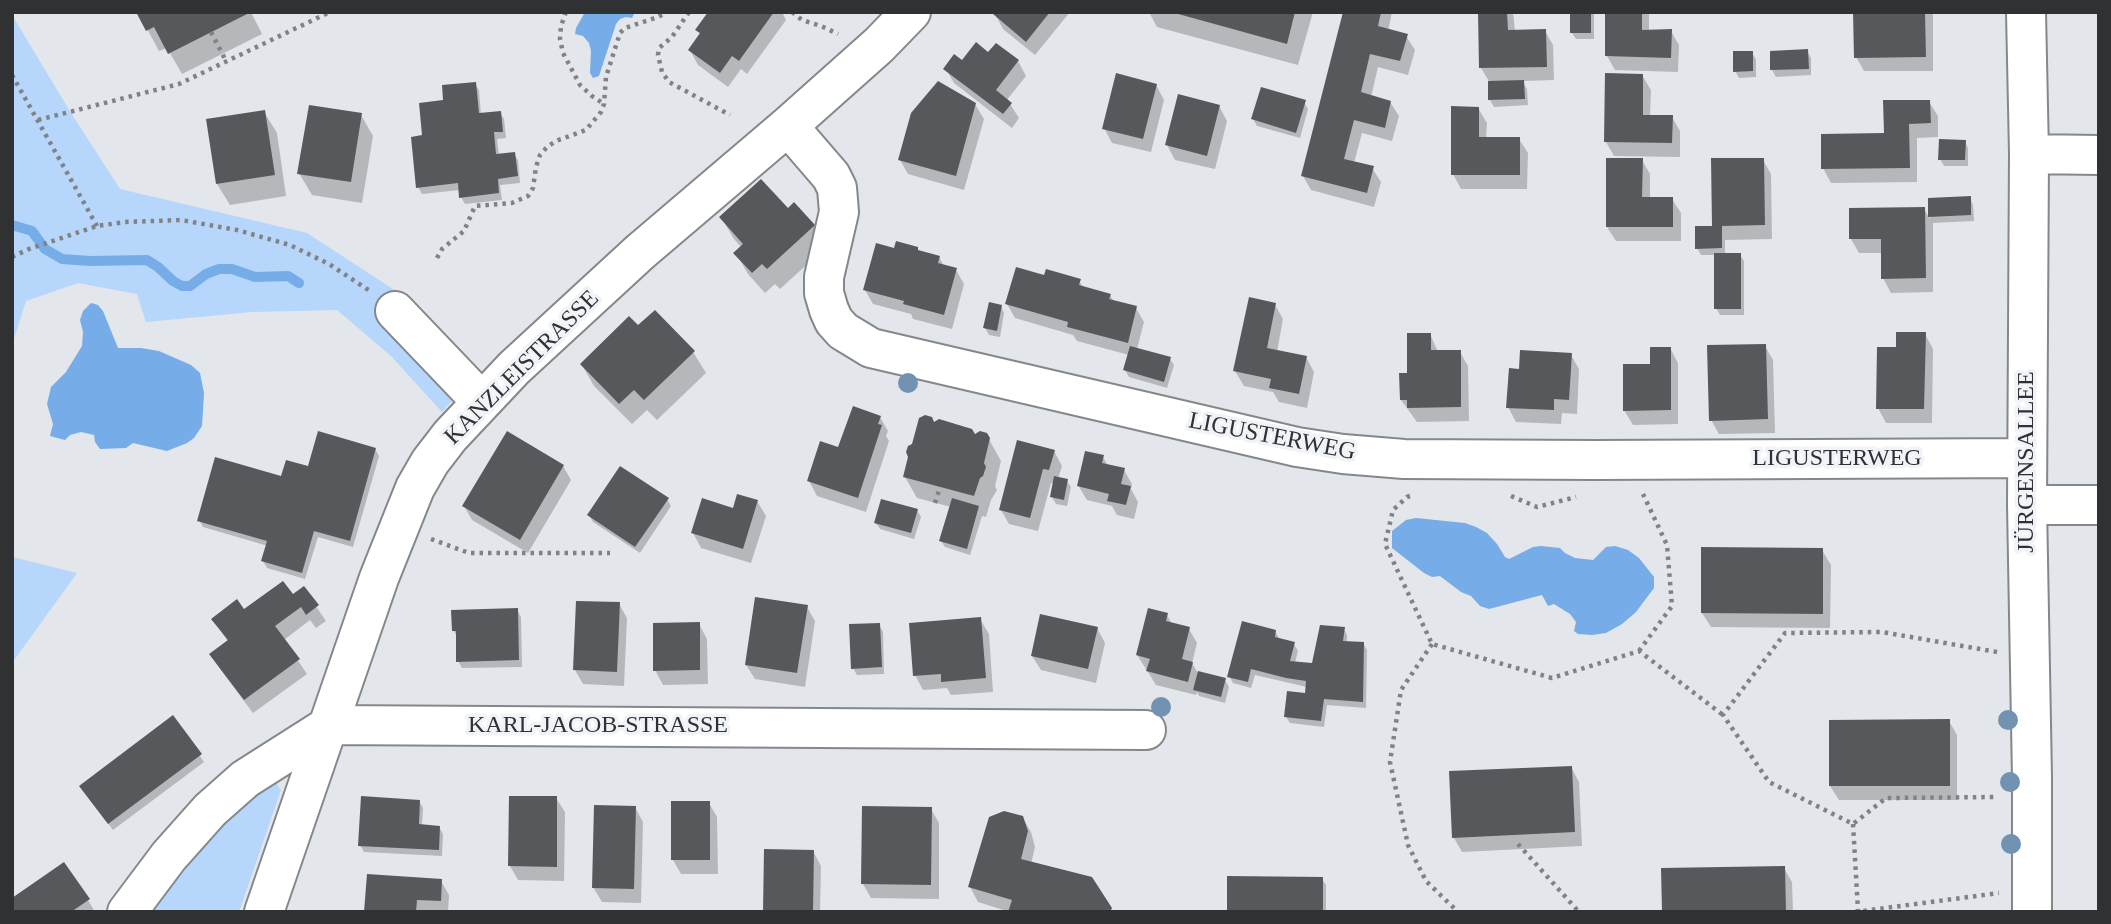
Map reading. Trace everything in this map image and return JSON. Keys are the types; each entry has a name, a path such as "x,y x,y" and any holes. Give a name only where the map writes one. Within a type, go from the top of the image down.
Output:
{"street":[{"name":"KANZLEISTRASSE","path":"264,912 379,578 415,488 430,462 481,401 514,368 640,252 788,126 911,12"},
{"name":"JÜRGENSALLEE","path":"2017,902 2032,778 2027,505 2029,154 2026,12"},
{"name":"LIGUSTERWEG","path":"788,126 831,176 837,188 839,212 824,277 824,293 829,310 843,331 871,348 884,352 1297,447 1343,454 1404,459 2027,458"},
{"path":"2029,154 2099,155"},
{"path":"395,311 481,401"},
{"path":"2027,505 2099,505"},
{"path":"127,912 169,856 210,810 245,779 330,724"},
{"name":"KARL-JACOB-STRASSE","path":"330,724 1146,730"}],"path":[{"path":"38,120 178,84 330,12"},
{"path":"566,12 560,39 563,53 580,85 604,104"},
{"path":"437,258 442,249 464,231 475,206 512,203 528,196 533,188 540,155 556,141 586,131 601,112 606,77 620,33 625,28 667,12"},
{"path":"689,12 673,37 659,48 662,72 669,82 730,115"},
{"path":"792,12 802,20 838,34 848,42"},
{"path":"211,32 226,61"},
{"path":"12,75 97,226"},
{"path":"12,257 97,226 181,220 261,236 290,245 329,264 395,311"},
{"path":"935,503 940,487"},
{"path":"1502,492 1537,507 1581,496"},
{"path":"1419,495 1407,497 1393,510 1385,544 1432,644 1552,678 1639,651 1672,606 1667,545 1643,493 1630,493"},
{"path":"399,528 469,553 610,553"},
{"path":"1723,715 1785,633 1882,632 2001,652"},
{"path":"1432,644 1401,690 1390,762 1408,845 1426,881 1458,912"},
{"path":"1639,651 1723,715 1769,782 1853,824"},
{"path":"1853,824 1885,798 2002,797"},
{"path":"1853,824 1857,911 2017,902"},
{"path":"1518,844 1579,912"}],"shaded area":[{"path":"585,12 635,12 632,18 620,19 616,24 599,76 593,78 590,73 589,43 583,36 575,34"},
{"path":"12,15 120,189 307,233 399,293 472,376 442,412 391,356 337,310 252,312 146,322 137,294 78,283 26,301 12,345"},
{"path":"91,303 98,305 103,311 118,348 159,351 191,365 200,373 204,393 202,426 194,438 167,451 133,443 126,448 100,449 94,435 81,432 70,435 65,440 50,436 53,424 47,404 51,387 66,372 82,346 80,320 83,311"},
{"path":"1416,518 1465,523 1476,527 1487,533 1509,559 1541,546 1560,548 1575,558 1593,560 1606,547 1615,546 1628,550 1639,558 1654,577 1654,588 1636,612 1622,624 1606,633 1592,635 1574,631 1576,622 1570,614 1554,604 1548,606 1542,595 1489,609 1480,606 1471,596 1440,576 1432,577 1424,573 1392,548 1392,531 1406,520"},
{"path":"12,557 77,573 12,663"},
{"path":"264,781 276,783 281,790 239,912 142,912 164,880"}],"building":[{"path":"136,12 251,12 168,54 154,27 146,31"},
{"path":"708,12 774,12 739,61 732,56 720,73 688,50 700,33 695,30"},
{"path":"1050,12 1026,42 993,14"},
{"path":"1171,12 1295,12 1287,44"},
{"path":"1343,12 1381,12 1378,26 1408,34 1400,61 1370,54 1361,92 1391,101 1385,128 1354,120 1344,159 1374,166 1367,193 1301,176"},
{"path":"1478,12 1507,12 1508,30 1546,29 1547,67 1479,68"},
{"path":"1570,12 1591,12 1591,33 1570,33"},
{"path":"1605,12 1642,12 1642,30 1672,29 1671,58 1605,56"},
{"path":"1853,12 1925,12 1926,57 1854,58"},
{"path":"976,42 988,52 996,43 1019,60 996,90 1012,103 1003,114 943,69 954,54 962,60"},
{"path":"1808,49 1809,69 1770,70 1770,51"},
{"path":"1733,51 1753,51 1753,71 1733,72"},
{"path":"1116,73 1157,84 1143,139 1102,129"},
{"path":"1605,73 1643,74 1643,115 1673,115 1672,143 1604,142"},
{"path":"1524,80 1525,99 1488,100 1488,81"},
{"path":"938,81 976,103 956,176 898,160 911,113"},
{"path":"476,82 479,113 501,111 503,132 494,132 496,154 515,152 518,176 498,179 499,193 459,198 458,183 416,188 411,137 422,135 419,103 443,100 442,85"},
{"path":"1261,87 1306,100 1296,133 1251,119"},
{"path":"1178,94 1220,105 1207,156 1165,145"},
{"path":"1883,100 1930,100 1931,123 1909,124 1910,168 1821,169 1821,134 1884,133"},
{"path":"309,105 362,113 351,182 297,174"},
{"path":"1451,106 1479,107 1479,137 1520,137 1520,175 1451,175"},
{"path":"265,110 275,175 216,184 206,119"},
{"path":"1939,139 1966,140 1965,160 1938,160"},
{"path":"1606,158 1643,158 1642,197 1673,197 1673,227 1606,227"},
{"path":"1711,158 1764,158 1765,225 1722,226 1722,248 1695,249 1695,226 1712,226"},
{"path":"761,179 788,208 794,202 815,225 767,269 762,264 752,273 733,253 743,244 719,217"},
{"path":"1971,196 1971,215 1928,217 1928,198"},
{"path":"1925,207 1926,278 1881,279 1881,239 1849,239 1849,208"},
{"path":"896,241 940,256 938,263 957,268 944,315 863,290 876,243 894,248"},
{"path":"1714,253 1741,253 1741,309 1714,309"},
{"path":"1016,267 1044,275 1046,269 1081,279 1079,285 1111,294 1109,299 1137,306 1128,343 1067,327 1068,322 1005,304"},
{"path":"1249,297 1276,303 1267,348 1307,356 1299,394 1269,388 1271,379 1233,371"},
{"path":"989,302 1002,305 997,331 983,328"},
{"path":"655,310 695,351 644,400 634,390 619,404 580,364 629,316 638,325"},
{"path":"1896,332 1926,332 1924,409 1876,409 1877,347 1896,347"},
{"path":"1407,333 1431,333 1431,350 1461,350 1461,407 1407,408 1407,400 1400,400 1399,373 1407,373"},
{"path":"1766,344 1768,419 1709,421 1707,345"},
{"path":"1130,346 1171,357 1164,382 1123,370"},
{"path":"1650,347 1671,347 1671,410 1623,411 1623,364 1650,364"},
{"path":"1520,350 1572,353 1569,400 1554,399 1554,410 1506,408 1509,368 1519,369"},
{"path":"853,406 881,416 878,424 882,425 858,498 807,481 820,441 838,447"},
{"path":"925,415 932,417 934,422 939,419 972,429 975,434 980,431 987,433 990,438 984,463 986,467 974,496 903,477 908,446 912,444 919,418"},
{"path":"318,431 376,448 350,541 314,531 302,573 261,561 267,541 197,521 215,457 281,476 286,460 308,466"},
{"path":"507,431 564,465 520,540 462,506"},
{"path":"1017,440 1055,450 1049,470 1043,469 1030,518 999,510"},
{"path":"1085,451 1104,455 1102,463 1125,468 1121,484 1131,486 1126,505 1107,501 1109,494 1077,486"},
{"path":"620,466 669,498 635,547 587,515"},
{"path":"1054,476 1068,479 1064,500 1050,497"},
{"path":"737,494 758,500 743,549 691,533 702,498 733,508"},
{"path":"952,498 979,506 967,549 939,541"},
{"path":"881,499 918,509 911,533 874,523"},
{"path":"1701,547 1823,548 1823,614 1701,613"},
{"path":"283,581 293,594 304,586 319,605 306,615 301,607 275,626 300,659 244,700 209,654 228,640 211,619 237,599 244,609"},
{"path":"755,597 808,605 797,673 745,665"},
{"path":"576,601 620,602 617,672 573,670"},
{"path":"518,608 519,660 456,662 456,631 452,631 451,610"},
{"path":"1148,608 1168,613 1166,621 1190,627 1182,659 1193,662 1188,682 1146,671 1150,659 1136,655"},
{"path":"1040,614 1098,627 1088,669 1031,656"},
{"path":"981,617 986,678 941,682 941,674 913,676 909,623"},
{"path":"1242,621 1276,630 1275,637 1295,642 1290,661 1312,663 1320,625 1345,627 1343,641 1364,642 1363,702 1324,699 1321,721 1284,717 1287,691 1305,693 1306,681 1251,669 1248,682 1227,677"},
{"path":"700,622 700,670 653,671 653,623"},
{"path":"880,623 882,667 851,669 849,624"},
{"path":"1198,671 1226,678 1221,697 1193,690"},
{"path":"173,715 202,754 108,824 79,786"},
{"path":"1950,719 1950,786 1829,786 1829,720"},
{"path":"1572,766 1575,832 1452,838 1449,771"},
{"path":"361,796 420,800 419,824 440,826 439,850 358,846"},
{"path":"509,796 557,796 557,867 508,866"},
{"path":"671,801 710,801 710,860 671,860"},
{"path":"594,805 636,806 634,889 592,888"},
{"path":"862,806 932,807 931,885 861,884"},
{"path":"1004,811 1023,816 1028,831 1021,859 1092,877 1112,908 1110,912 1008,912 1012,900 968,887 989,817"},
{"path":"764,849 814,850 813,912 763,912"},
{"path":"64,862 90,899 71,912 12,912 12,898"},
{"path":"1785,866 1786,912 1662,912 1661,868"},
{"path":"367,874 442,879 441,901 417,900 416,912 364,912"},
{"path":"1227,876 1323,877 1323,912 1227,912"}],"waterway":[{"path":"12,225 32,231 45,249 62,259 147,260 182,286 190,286 206,274 219,269 232,269 255,277 288,276 299,283"}]}
